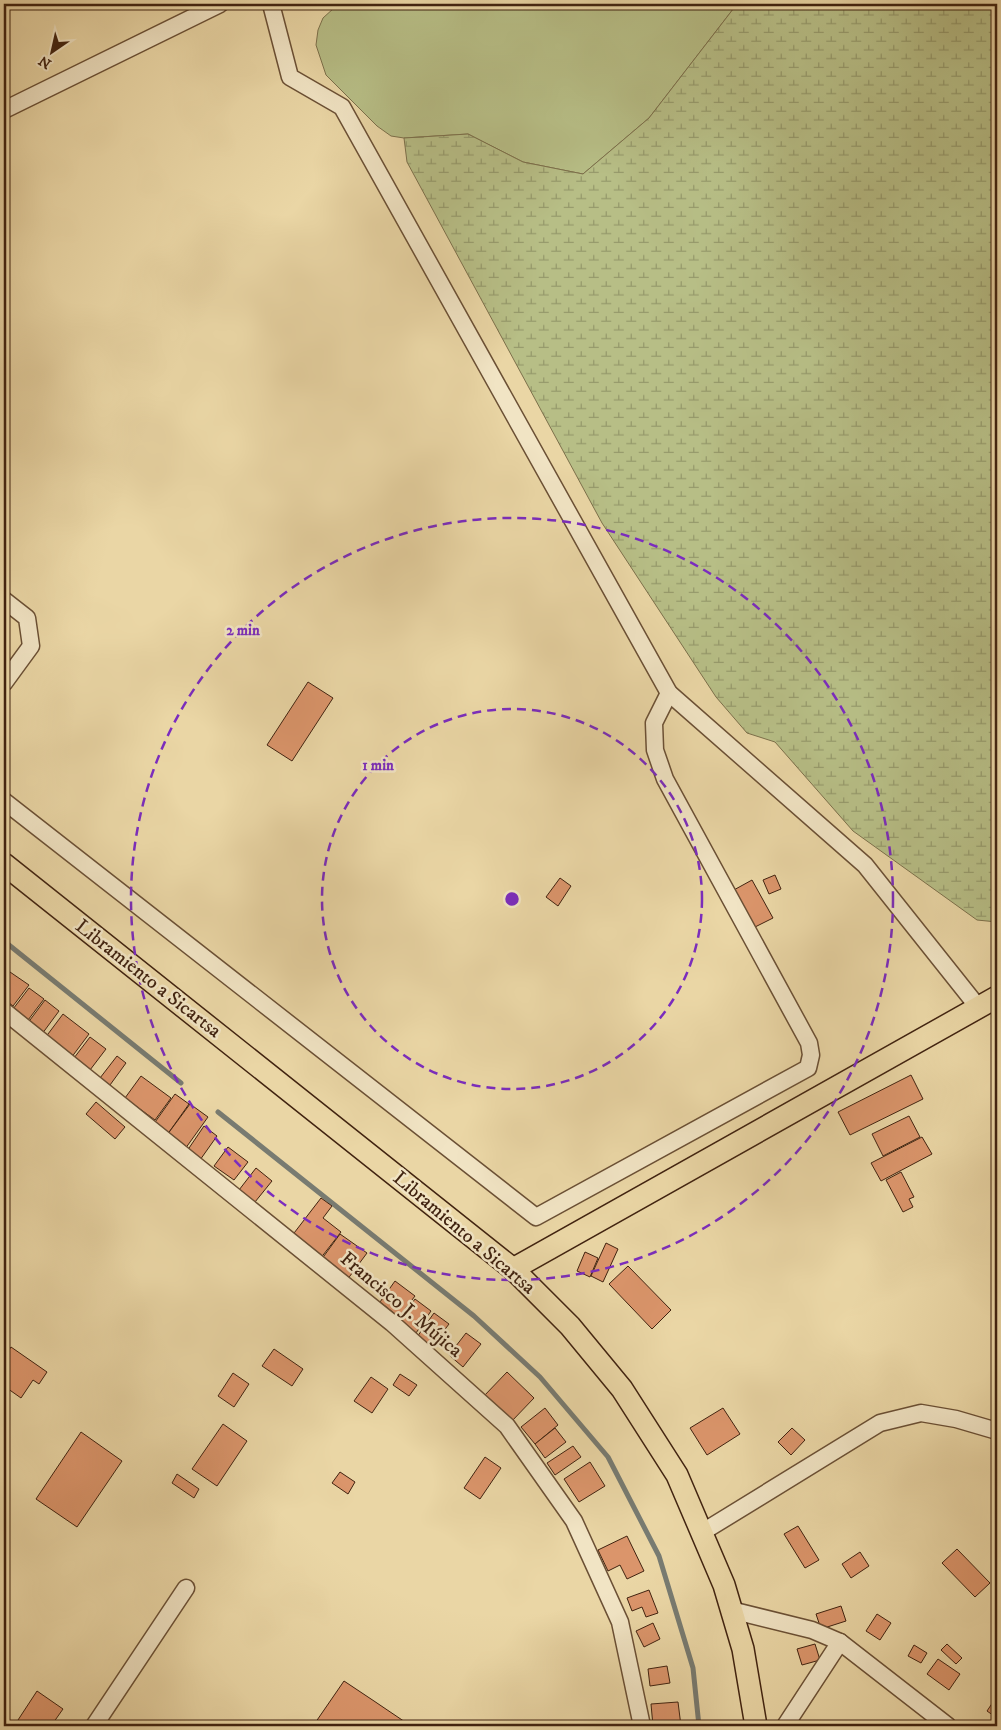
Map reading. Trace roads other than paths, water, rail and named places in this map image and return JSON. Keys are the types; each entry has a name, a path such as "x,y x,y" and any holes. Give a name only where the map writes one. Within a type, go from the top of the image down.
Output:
{"main road":[{"name":"Libramiento a Sicartsa","path":"4,864 513,1269 570,1326 622,1389 677,1475 724,1585 743,1649 758,1725"},
{"path":"513,1269 997,997"}],"street":[{"path":"4,110 220,4"},
{"path":"271,4 290,78 342,107 669,694 865,866 978,1007"},
{"path":"4,600 27,618 31,646 4,683"},
{"path":"4,801 536,1216 808,1068 811,1055 809,1044 665,779 655,750 654,723 669,694"},
{"name":"Francisco J. Mújica","path":"4,1011 392,1323 507,1426 574,1521 609,1597 620,1622 642,1726"},
{"path":"702,1532 880,1423 921,1413 956,1419 997,1431"},
{"path":"94,1726 186,1588"},
{"path":"731,1610 812,1630 840,1642 948,1726"},
{"path":"785,1726 840,1642"}],"waterway":[{"path":"4,941 181,1083"},
{"path":"218,1112 474,1316 540,1377 608,1457 659,1556 693,1668 699,1726"}]}
